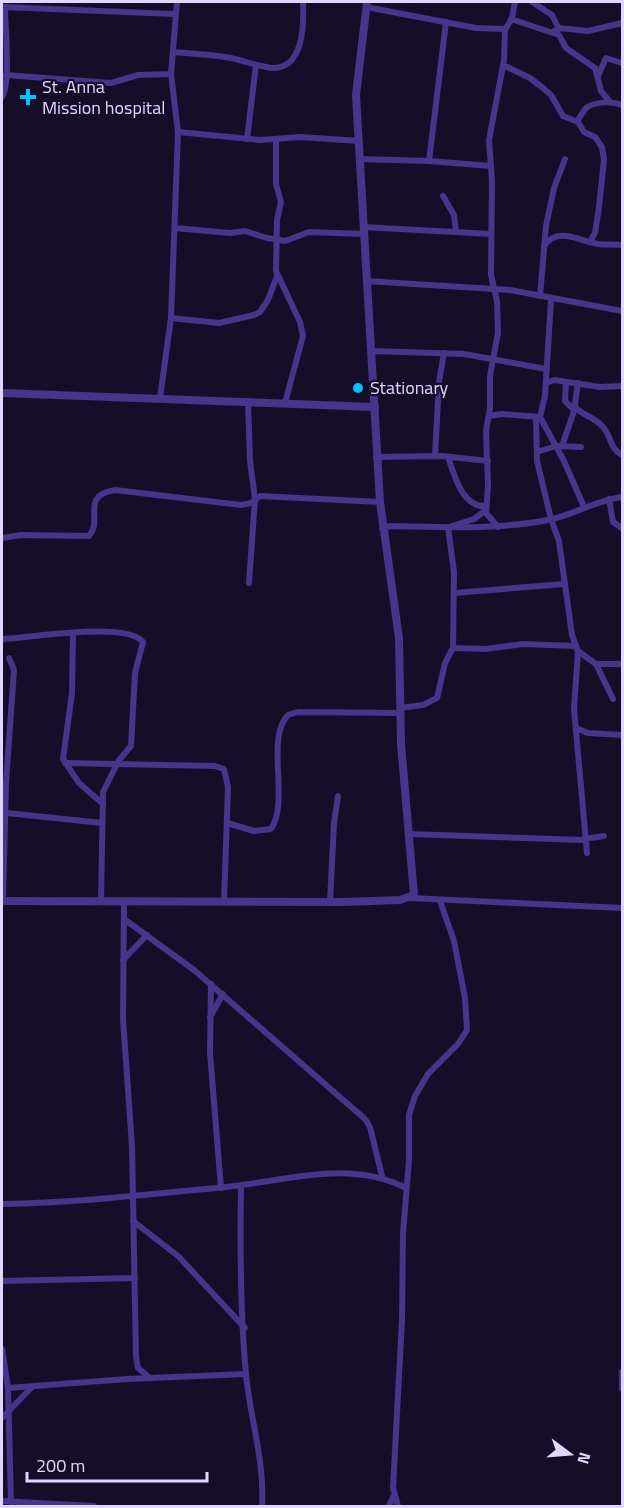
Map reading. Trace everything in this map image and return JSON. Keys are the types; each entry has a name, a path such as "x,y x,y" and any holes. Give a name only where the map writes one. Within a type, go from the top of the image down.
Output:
{"street":[{"path":"60,2 60,10"},
{"path":"160,398 171,318 175,228 178,132 171,74 174,52 174,15 177,2"},
{"path":"174,52 227,57 256,65 278,67 292,58 304,28 303,2"},
{"path":"498,527 489,519 486,508 488,461 486,430 493,358 498,333 497,301 493,289 490,134 503,65 505,29 511,19 515,2"},
{"path":"532,2 550,12 556,30 570,51 590,63 598,76 601,92 610,102"},
{"path":"410,898 415,892 400,710 399,638 382,528 376,457 372,351 356,95 367,4 446,22 505,29"},
{"path":"2,97 5,92 6,75 3,7 174,15"},
{"path":"511,19 556,30 584,31 622,23"},
{"path":"429,161 446,22"},
{"path":"598,76 606,58 622,63"},
{"path":"248,139 256,65"},
{"path":"503,65 530,78 551,95 563,116 577,121 584,132 598,140 604,154 597,222 590,242"},
{"path":"6,75 111,84 138,75 171,74"},
{"path":"577,121 587,108 610,102 622,105"},
{"path":"178,132 248,139 300,137 359,141"},
{"path":"171,318 219,323 254,315 268,300 277,276 276,240 281,202 276,184 276,139"},
{"path":"360,159 491,166"},
{"path":"540,296 544,246 552,196 565,159"},
{"path":"443,196 454,215 456,232"},
{"path":"175,228 230,234 245,231 288,241 309,232 363,230 491,234"},
{"path":"544,246 550,239 559,236 622,245"},
{"path":"277,276 303,331 285,403"},
{"path":"366,281 493,289 540,296 551,300 579,301 622,311"},
{"path":"551,300 546,383 538,418 537,452 550,519 559,541 564,584 577,649 574,709 584,839 587,852"},
{"path":"372,351 444,353 493,358 546,370 554,380"},
{"path":"435,456 439,382 444,353"},
{"path":"546,383 554,380 600,387 622,386"},
{"path":"566,382 565,402 604,428 610,444 622,455"},
{"path":"559,446 574,408 578,383"},
{"path":"2,393 248,400 375,407"},
{"path":"248,400 255,499 249,583"},
{"path":"489,416 502,414 538,418 559,446 584,507"},
{"path":"537,452 559,446 581,447"},
{"path":"376,457 435,456 488,461"},
{"path":"448,457 458,483 467,498 480,507 486,508"},
{"path":"2,538 21,535 89,536 93,530 97,498 102,492 115,490 241,505 260,496 307,496 380,502"},
{"path":"382,528 391,526 498,527 550,519 609,499 622,497"},
{"path":"609,499 613,522 622,528"},
{"path":"450,527 458,522 474,519 486,508"},
{"path":"227,823 260,831 271,829 274,824 279,808 279,747 283,721 288,715 400,710 423,705 437,698 445,663 453,648 454,593 450,527"},
{"path":"454,593 564,584"},
{"path":"2,639 116,630 135,635 143,642 135,673 131,746 104,790 101,902"},
{"path":"74,633 72,693 63,756 65,764 79,783 103,804"},
{"path":"453,648 485,649 523,644 577,649 596,664 613,699"},
{"path":"9,658 14,670 6,783 7,813 2,901 330,902 410,898 622,908"},
{"path":"596,664 622,664"},
{"path":"576,728 588,733 622,735"},
{"path":"65,764 221,767 227,773 224,902"},
{"path":"330,902 334,823 338,796"},
{"path":"7,813 102,823"},
{"path":"410,834 584,839 604,836"},
{"path":"389,1506 393,1497 411,1105 433,1066 458,1044 467,1030 465,998 452,933 440,901"},
{"path":"124,902 123,1018 132,1146 131,1197 138,1368 150,1378"},
{"path":"124,919 211,984 365,1119 370,1126 382,1176"},
{"path":"123,960 147,935"},
{"path":"211,984 209,1018 221,1188"},
{"path":"209,1018 223,994"},
{"path":"2,1204 131,1197 241,1186 327,1173 382,1176 406,1188"},
{"path":"241,1186 240,1240 246,1374 262,1483 261,1506"},
{"path":"133,1221 178,1256 245,1329"},
{"path":"2,1281 135,1278"},
{"path":"2,1348 8,1388 10,1502"},
{"path":"127,1378 138,1368"},
{"path":"622,1372 622,1389"},
{"path":"8,1388 31,1388 127,1378 246,1374"},
{"path":"2,1419 31,1388"},
{"path":"393,1497 398,1506"},
{"path":"2,1502 94,1506"}],"place":[{"name":"St. Anna Mission hospital","path":"28,97"},
{"name":"Stationary","path":"358,388"}]}
